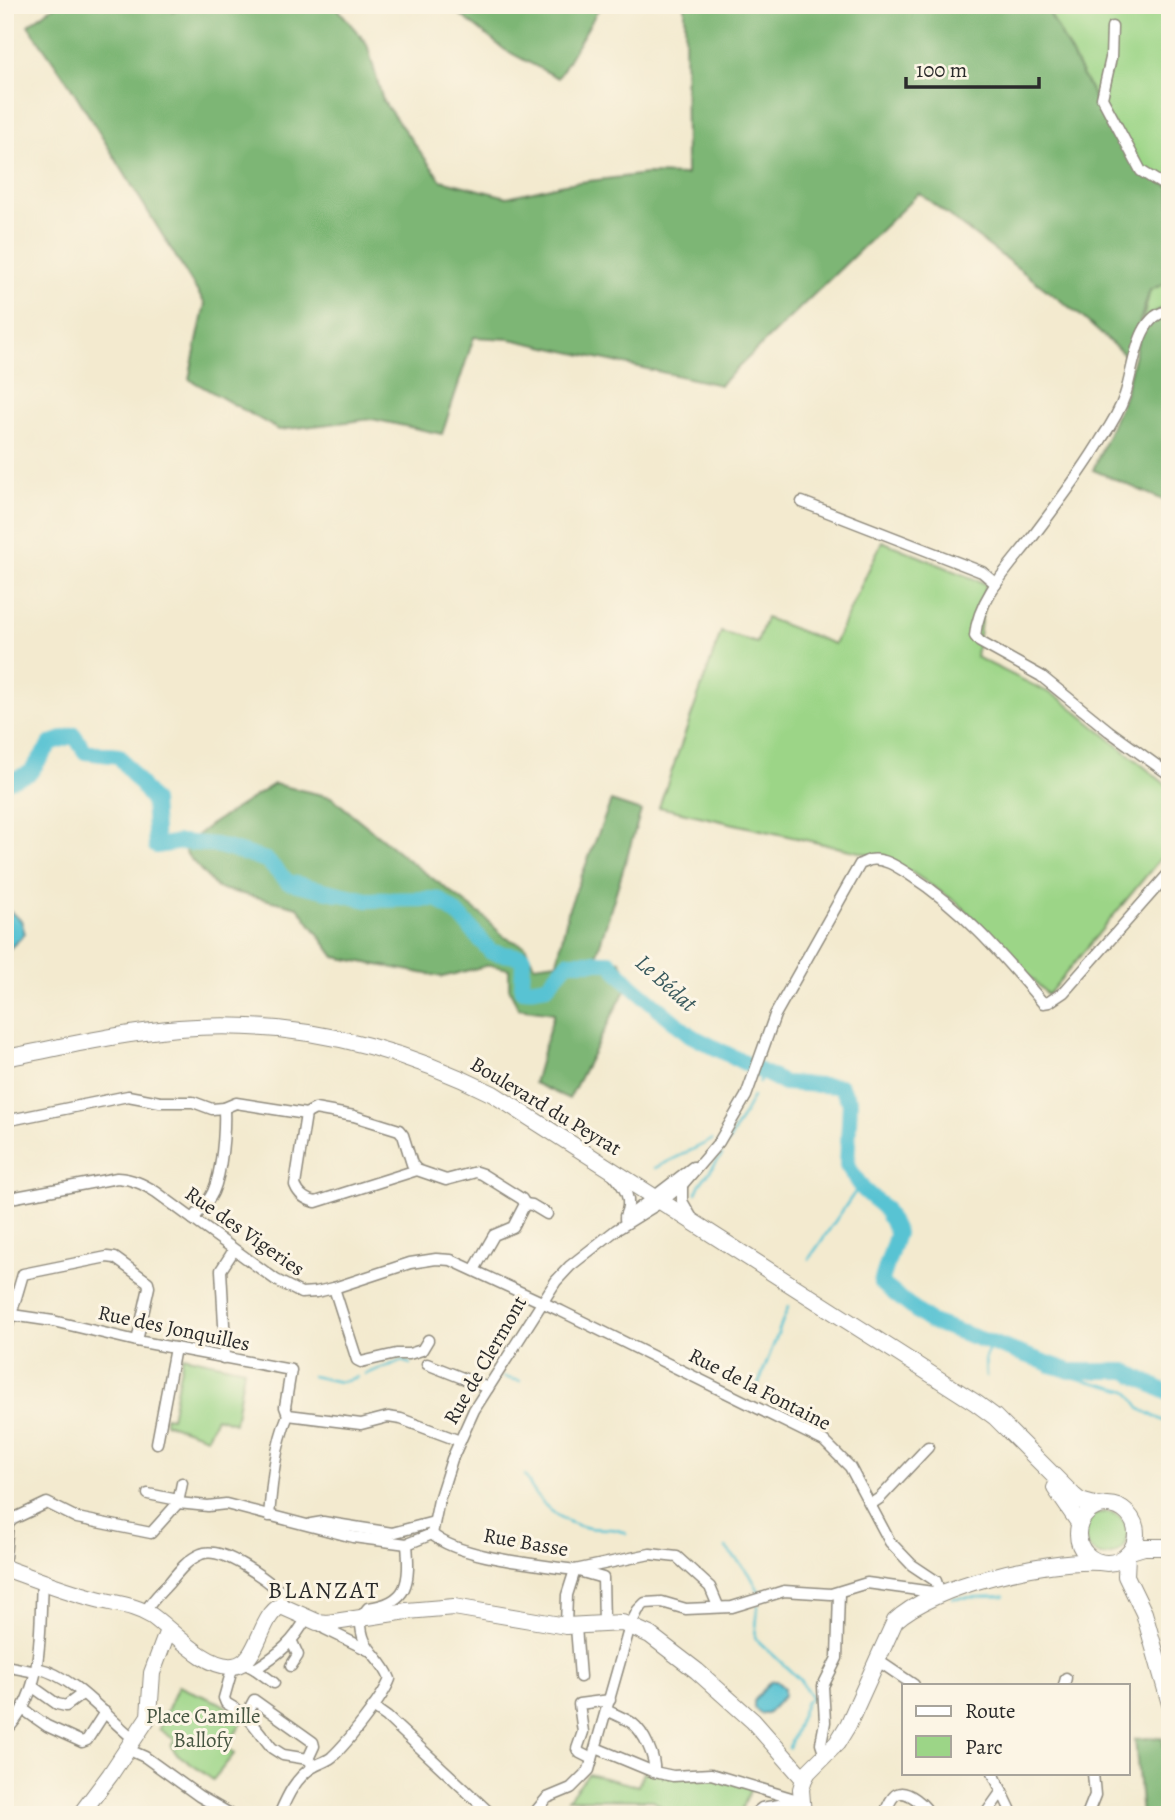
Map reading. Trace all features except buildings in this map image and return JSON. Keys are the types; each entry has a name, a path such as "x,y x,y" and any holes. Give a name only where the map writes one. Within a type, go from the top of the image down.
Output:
{"main road":[{"name":"Boulevard du Peyrat","path":"5,1058 128,1034 180,1028 253,1028 319,1034 364,1044 451,1073 493,1094 976,1403 995,1417 1080,1501 1098,1506"},
{"name":"Boulevard du Peyrat","path":"931,1375 989,1423 1052,1483 1074,1513 1078,1528"},
{"path":"1038,1566 1067,1550 1086,1512 1098,1506 1118,1506 1128,1514 1135,1525 1135,1543 1129,1553 1126,1576 1144,1613 1170,1704"},
{"path":"1135,1525 1170,1541"},
{"path":"1078,1528 1081,1548 1092,1559 1101,1562 1139,1616 1157,1655"},
{"path":"802,1808 801,1789 804,1779 837,1743 848,1725 895,1622 905,1612 940,1593 1038,1566 1076,1561 1116,1561 1144,1547 1170,1547"},
{"path":"5,1568 42,1582 97,1599 129,1605 145,1612 182,1643 218,1664 243,1666 274,1610 281,1606 312,1620 337,1622 454,1607 571,1626 630,1626 650,1635 697,1671 753,1721 804,1779"},
{"path":"80,1815 149,1716 152,1672 168,1630"}],"street":[{"path":"1112,27 1111,58 1102,98 1142,171 1170,189"},
{"path":"1170,311 1150,320 1141,334 1124,398 1111,425 1085,467 996,584 984,606 975,636 980,642 1041,676 1109,731 1170,775"},
{"path":"802,502 982,572 996,584"},
{"path":"657,1200 682,1185 734,1118 753,1076 775,1015 860,864 870,860 883,861 943,897 1000,953 1043,1003 1064,992 1170,872"},
{"path":"5,1121 128,1096 193,1102 212,1109 236,1103 306,1114 314,1110 354,1116 399,1130 417,1170 446,1180 476,1172 522,1199 525,1204"},
{"path":"193,1219 213,1193 225,1129 223,1108"},
{"path":"306,1114 295,1185 299,1193 309,1200 316,1202 417,1170"},
{"path":"657,1200 706,1157"},
{"path":"605,1165 628,1195 630,1206 619,1226"},
{"name":"Rue des Vigeries","path":"5,1199 93,1181 129,1178 143,1184 289,1289 301,1293 316,1293 410,1263 436,1259 451,1261 474,1270 541,1303"},
{"path":"682,1185 682,1200 694,1222"},
{"name":"Rue de Clermont","path":"433,1528 452,1458 474,1410 556,1281 619,1226 657,1200"},
{"path":"525,1204 547,1214"},
{"path":"474,1270 494,1235 513,1227 525,1204"},
{"path":"223,1358 225,1343 221,1270 234,1250"},
{"path":"5,1335 9,1314 23,1274 107,1257 115,1258 148,1282 137,1341"},
{"path":"334,1288 357,1360 361,1362 396,1354 410,1354 422,1350 428,1340"},
{"name":"Rue de la Fontaine","path":"541,1303 824,1441 850,1466 890,1542 912,1566 936,1581 940,1593"},
{"name":"Rue des Jonquilles","path":"9,1314 291,1370 285,1407 288,1415"},
{"path":"157,1443 175,1348"},
{"path":"427,1364 488,1388"},
{"path":"269,1516 282,1428 288,1415 361,1424 388,1417 401,1419 460,1441"},
{"path":"871,1504 880,1498 928,1447"},
{"path":"5,1557 8,1524 47,1503 77,1518 151,1533 178,1503 182,1483"},
{"path":"148,1494 173,1499 178,1503 238,1506 377,1542 407,1544 433,1528"},
{"path":"309,1525 323,1522 392,1533 433,1528"},
{"name":"Rue Basse","path":"433,1528 440,1541 459,1549 575,1570 650,1554 677,1557 710,1587 718,1606"},
{"path":"368,1650 312,1620 276,1655 243,1666 224,1701 246,1714 272,1748 282,1755 311,1763 332,1757 373,1707 390,1679 368,1650 362,1636 361,1617 368,1608 388,1605 397,1600 403,1591 406,1583 407,1544"},
{"path":"145,1612 178,1572 203,1553 217,1554 247,1565 281,1592 281,1606"},
{"path":"580,1677 567,1595 575,1570 603,1578 604,1624"},
{"path":"5,1732 24,1710 33,1686 42,1582"},
{"path":"533,1815 547,1798 577,1784 589,1770 630,1626 645,1603 662,1602 686,1609 742,1605 784,1591 839,1593 867,1583 940,1593"},
{"path":"825,1755 821,1742 825,1722 823,1686 837,1658 839,1593"},
{"path":"291,1666 298,1655 292,1642"},
{"path":"877,1660 913,1684"},
{"path":"5,1666 55,1674 105,1712 130,1744 145,1756 199,1796 232,1815"},
{"path":"243,1666 274,1683"},
{"path":"33,1686 57,1704 66,1706 82,1694"},
{"path":"246,1714 254,1700 313,1742 311,1763 289,1793 279,1815"},
{"path":"596,1748 579,1753 577,1749 583,1732 579,1704 608,1705 632,1723 640,1732 655,1761 654,1772"},
{"path":"373,1707 492,1815"},
{"path":"24,1710 47,1726 82,1742 87,1740 105,1712"},
{"path":"583,1732 596,1748 654,1772 673,1776 711,1774 802,1808"},
{"path":"994,1774 1013,1815"},
{"path":"1087,1815 1095,1795 1093,1774"},
{"path":"985,1815 1002,1791"},
{"path":"898,1815 887,1808 899,1793 925,1805 929,1815"},
{"path":"754,1815 762,1808 802,1808"}],"green space":[{"path":"56,5 161,5 173,11 195,5 335,5 367,44 383,101 441,180 507,197 564,184 647,174 686,175 685,5 1045,5 1092,93 1143,170 1170,187 1170,281 1150,290 1128,358 1081,316 919,193 720,385 510,339 474,337 442,434 372,419 279,430 189,379 205,304 70,85 28,25"},
{"path":"448,5 601,5 558,78 505,50"},
{"path":"1045,5 1170,5 1170,187 1143,170 1092,93"},
{"path":"1170,281 1170,308 1140,333 1150,290"},
{"path":"1164,307 1170,308 1170,503 1093,470 1124,397 1140,333 1149,315"},
{"path":"882,541 986,584 976,657 1060,698 1170,788 1170,847 1048,995 959,904 911,872 868,854 659,807 721,632 757,643 766,618 834,644"},
{"path":"274,784 331,797 483,916 504,937 525,946 534,965 557,962 569,908 611,801 641,811 596,957 620,961 631,979 569,1099 534,1083 554,1013 518,1008 509,988 509,969 489,965 443,977 335,957 298,907 217,888 188,856 183,846 210,825"},
{"path":"183,1356 244,1369 235,1423 216,1417 207,1437 165,1423 165,1417 171,1418"},
{"path":"1106,1512 1122,1518 1128,1534 1122,1550 1106,1556 1090,1550 1084,1534 1090,1518"},
{"name":"Place Camille Ballofy","path":"178,1686 218,1702 245,1718 227,1747 234,1754 213,1780 176,1753 171,1746 175,1740 159,1729"},
{"path":"1162,1737 1170,1783 1170,1815 1142,1815 1135,1739"},
{"path":"644,1772 711,1776 751,1788 740,1815 673,1815 652,1800 568,1799 588,1774 638,1786"}],"water":[{"path":"9,911 21,920 25,934 5,953 5,912"},
{"path":"776,1681 784,1688 784,1696 767,1714 761,1714 754,1708 754,1701 770,1682"}],"waterway":[{"name":"Le Bédat","path":"5,782 30,773 51,743 74,735 85,752 119,756 153,801 156,846 181,842 216,845 266,860 288,882 367,900 438,899 462,918 491,952 523,957 522,990 547,986 568,962 609,962 631,985 690,1035 784,1083 840,1086 850,1102 847,1165 863,1189 884,1208 897,1233 881,1283 929,1321 1070,1371 1126,1371 1170,1394"},
{"path":"756,1073 762,1076 759,1083"},
{"path":"728,1143 753,1097"},
{"path":"655,1168 712,1140"},
{"path":"696,1193 722,1155"},
{"path":"809,1259 860,1185"},
{"path":"755,1393 788,1307"},
{"path":"986,1377 985,1357 993,1343"},
{"path":"365,1374 402,1361 411,1364"},
{"path":"1047,1371 1128,1391 1142,1410 1170,1424"},
{"path":"312,1376 340,1382 357,1377"},
{"path":"503,1377 520,1381"},
{"path":"525,1475 543,1503 568,1522 589,1528 613,1529 626,1534"},
{"path":"726,1548 749,1573 760,1593"},
{"path":"953,1598 1004,1596"},
{"path":"758,1606 755,1638 800,1680 812,1698 806,1702 789,1748"}],"district":[{"name":"BLANZAT","path":"324,1590"}]}
